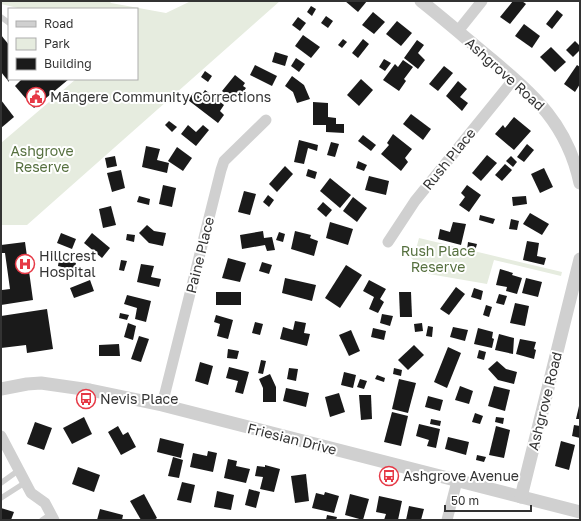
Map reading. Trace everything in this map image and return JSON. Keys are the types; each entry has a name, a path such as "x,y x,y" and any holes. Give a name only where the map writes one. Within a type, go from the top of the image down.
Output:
{"street":[{"name":"Ashgrove Road","path":"421,1 536,98 554,120 577,162 580,183"},
{"path":"458,31 482,1"},
{"name":"Rush Place","path":"388,242 415,201 514,79"},
{"name":"Paine Place","path":"162,405 221,170 224,162 266,120"},
{"name":"Ashgrove Road","path":"521,497 580,259"},
{"name":"Friesian Drive","path":"1,389 27,384 55,384 162,405 580,512"},
{"path":"1,436 32,493 45,503 49,518"},
{"path":"447,520 457,481"}],"lane":[{"path":"1,483 19,470"},
{"path":"1,498 26,482"}],"green space":[{"name":"Ashgrove Reserve","path":"1,1 109,1 111,3 166,13 191,1 280,1 27,225 1,225 1,143 75,80 138,80 138,8 18,8 1,4"},
{"name":"Rush Place Reserve","path":"419,238 562,272 561,276 494,260 487,284 429,274 410,257 416,249"}],"building":[{"path":"345,1 367,1 358,12"},
{"path":"513,1 522,1 526,4 510,24 500,17"},
{"path":"311,6 316,9 312,16 307,12"},
{"path":"557,10 563,15 552,29 546,24"},
{"path":"373,12 385,22 374,34 362,25"},
{"path":"326,16 333,21 328,28 321,23"},
{"path":"298,17 306,23 300,31 292,25"},
{"path":"397,21 412,33 401,46 386,34"},
{"path":"524,24 540,36 532,48 515,36"},
{"name":"Māngere Community Corrections","path":"1,35 8,44 9,82 1,72"},
{"path":"303,35 320,47 311,58 295,46"},
{"path":"343,39 347,42 342,48 338,45"},
{"path":"363,39 369,44 358,58 352,53"},
{"path":"417,40 424,45 418,53 425,60 418,69 404,58"},
{"path":"575,41 580,46 580,50 573,57 566,50"},
{"path":"551,47 566,62 555,72 540,57"},
{"path":"275,52 288,56 285,66 272,62"},
{"path":"296,58 305,64 299,72 291,66"},
{"path":"384,59 391,63 385,71 379,67"},
{"path":"403,60 413,67 404,79 406,81 399,91 383,80 395,64 398,67"},
{"path":"255,65 277,76 272,86 250,75"},
{"path":"577,65 580,67 580,84 575,92 564,84"},
{"path":"444,66 453,73 438,91 429,84"},
{"path":"205,71 212,76 208,82 201,77"},
{"path":"235,75 245,83 243,86 246,88 241,95 238,93 232,99 222,91"},
{"path":"292,76 304,85 310,99 297,103 293,92 285,86"},
{"path":"361,79 373,90 359,106 347,95"},
{"name":"Māngere Community Corrections","path":"21,80 68,80 34,108 15,86"},
{"path":"458,81 467,89 460,97 468,103 462,111 446,96"},
{"path":"205,90 224,105 220,111 224,115 218,123 188,100 194,92 200,97"},
{"path":"1,100 14,117 1,128"},
{"path":"313,102 328,103 328,117 336,118 336,124 344,124 344,133 326,132 326,125 313,125"},
{"path":"411,114 431,129 423,140 403,124"},
{"path":"514,117 531,131 514,150 495,134 503,125 505,128"},
{"path":"169,121 177,127 172,132 165,125"},
{"path":"188,125 196,132 203,125 209,130 196,146 181,134"},
{"path":"393,134 412,149 405,158 408,162 401,171 381,154 389,145 387,143"},
{"path":"363,135 376,145 371,151 358,141"},
{"path":"299,140 318,145 317,151 308,148 304,164 294,162"},
{"path":"331,142 339,144 335,157 327,155"},
{"path":"527,144 534,150 524,162 517,157"},
{"path":"146,146 160,149 157,160 169,163 167,173 142,167"},
{"path":"177,147 192,158 183,171 168,161"},
{"path":"487,155 497,163 481,181 472,173"},
{"path":"115,156 117,166 107,168 105,158"},
{"path":"511,156 517,162 513,167 506,161"},
{"path":"358,161 367,165 364,171 356,168"},
{"path":"505,164 512,170 502,181 495,175"},
{"path":"285,166 293,174 277,192 269,184"},
{"path":"544,168 553,187 540,193 531,174"},
{"path":"308,169 317,172 315,179 306,176"},
{"path":"121,170 125,188 112,192 107,173"},
{"path":"369,176 389,181 386,195 365,190"},
{"path":"330,178 351,195 340,208 320,191"},
{"path":"163,185 176,188 172,207 159,204"},
{"path":"467,185 481,195 469,212 459,205 465,197 461,193"},
{"path":"244,191 256,194 250,215 238,212"},
{"path":"268,195 274,200 269,207 263,202"},
{"path":"139,196 150,199 149,205 137,202"},
{"path":"526,196 527,204 513,206 512,197"},
{"path":"353,197 367,208 357,222 343,211"},
{"path":"323,202 332,210 326,217 317,209"},
{"path":"111,206 116,225 103,228 99,209"},
{"path":"530,213 549,224 542,235 523,224"},
{"path":"480,215 495,219 493,224 479,220"},
{"path":"511,219 519,221 517,230 509,229"},
{"path":"330,222 353,229 348,245 326,238"},
{"path":"453,222 466,224 461,245 438,239 440,229 450,232"},
{"path":"147,225 154,231 166,233 163,246 149,243 139,233"},
{"path":"263,231 264,238 272,237 275,250 267,251 265,245 242,249 240,235"},
{"path":"295,231 311,235 310,238 318,241 314,256 291,249"},
{"path":"279,232 285,234 283,242 276,240"},
{"path":"61,233 76,239 72,249 57,243"},
{"path":"92,233 110,248 102,258 84,243"},
{"path":"127,234 135,235 134,242 126,240"},
{"path":"527,241 539,243 537,256 546,258 544,265 523,260"},
{"path":"25,242 33,300 1,305 1,287 2,290 10,289 5,253 1,253 1,245"},
{"path":"468,242 477,244 475,251 467,250"},
{"path":"228,258 246,263 240,282 222,278"},
{"path":"59,259 76,263 74,270 58,266"},
{"path":"121,260 127,261 124,271 119,270"},
{"path":"262,262 272,265 269,274 259,271"},
{"path":"141,264 154,266 151,277 161,279 159,287 137,282"},
{"path":"346,265 362,275 340,308 325,298"},
{"path":"500,269 513,273 512,275 522,278 517,294 506,291 507,287 496,285"},
{"path":"285,278 316,285 312,301 282,293"},
{"path":"526,278 542,282 538,297 522,293"},
{"path":"90,280 94,291 74,298 70,288"},
{"path":"369,280 386,289 380,299 384,302 378,313 369,309 374,297 363,291"},
{"path":"456,287 465,294 449,315 440,309"},
{"path":"474,288 483,291 481,300 471,297"},
{"path":"216,292 241,292 241,305 216,305"},
{"path":"399,292 411,292 412,317 400,317"},
{"path":"499,294 507,296 504,305 496,303"},
{"path":"127,295 151,301 146,322 135,319 137,308 124,304"},
{"path":"515,303 529,306 525,326 510,323"},
{"path":"486,305 492,307 489,317 483,315"},
{"path":"47,309 53,349 27,353 26,345 1,348 1,316"},
{"path":"120,313 129,315 127,320 119,318"},
{"path":"382,314 393,316 390,326 380,323"},
{"path":"216,315 233,320 228,339 217,336 220,324 214,322"},
{"path":"295,321 306,323 304,333 310,334 307,346 280,339 283,327 293,330"},
{"path":"255,322 263,324 260,335 252,333"},
{"path":"128,323 136,326 133,340 124,337"},
{"path":"422,323 423,331 415,332 414,324"},
{"path":"428,326 433,327 432,337 426,336"},
{"path":"453,327 468,330 465,341 450,337"},
{"path":"373,328 386,331 384,340 371,337"},
{"path":"478,328 493,332 492,338 494,339 492,348 474,344"},
{"path":"351,330 360,351 349,356 339,335"},
{"path":"499,334 514,338 513,354 495,350"},
{"path":"139,336 149,339 141,362 131,359"},
{"path":"520,339 536,342 534,359 516,354"},
{"path":"119,344 120,356 99,356 99,345"},
{"path":"414,345 424,355 408,370 398,360"},
{"path":"448,347 461,353 447,388 434,382"},
{"path":"228,349 239,351 237,359 227,358"},
{"path":"479,350 486,352 484,360 477,358"},
{"path":"261,360 266,361 263,374 258,373"},
{"path":"497,361 506,369 517,372 514,384 498,380 488,369"},
{"path":"200,362 213,366 208,385 195,381"},
{"path":"229,367 249,372 243,394 235,392 238,381 226,378"},
{"path":"289,368 298,369 296,381 287,379"},
{"path":"394,368 402,370 401,376 393,374"},
{"path":"344,372 356,375 353,388 341,385"},
{"path":"270,374 276,387 276,402 263,402 263,388 259,379"},
{"path":"377,375 385,378 384,382 375,379"},
{"path":"360,379 367,381 364,389 357,387"},
{"path":"399,379 416,383 408,413 392,409"},
{"path":"460,386 473,391 469,404 455,400"},
{"path":"494,386 510,390 505,411 488,406"},
{"path":"286,388 309,393 306,407 283,401"},
{"path":"339,393 345,412 330,417 325,397"},
{"path":"359,395 371,395 372,419 361,420"},
{"path":"428,396 443,400 440,411 425,407"},
{"path":"579,406 580,419 576,419"},
{"path":"392,412 408,416 401,446 384,442"},
{"path":"475,413 483,416 480,424 472,422"},
{"path":"84,417 92,434 72,444 63,428"},
{"path":"496,417 504,418 503,424 495,422"},
{"path":"431,419 441,421 440,426 430,424"},
{"path":"35,422 52,428 44,450 27,444"},
{"path":"419,424 440,429 436,448 427,446 429,440 416,436"},
{"path":"574,425 580,426 580,438 572,436"},
{"path":"118,426 123,435 128,432 136,447 121,455 108,432"},
{"path":"496,426 510,430 504,458 489,455"},
{"path":"448,437 469,442 466,455 445,449"},
{"path":"160,438 184,444 181,458 157,452"},
{"path":"561,441 575,445 569,470 555,466"},
{"path":"208,451 217,453 213,472 190,467 193,453 207,456"},
{"path":"477,455 486,457 484,462 476,460"},
{"path":"173,457 183,460 179,478 168,476"},
{"path":"228,459 237,461 236,466 250,469 246,483 224,478"},
{"path":"265,465 280,469 274,492 260,489 263,477 255,476 257,466 265,467"},
{"path":"78,467 100,475 94,492 72,484"},
{"path":"306,474 309,501 295,503 291,476"},
{"path":"182,482 195,485 191,503 177,500"},
{"path":"249,489 260,492 256,508 245,505"},
{"path":"217,491 234,495 231,510 214,507"},
{"path":"325,492 339,496 334,513 312,508 316,493 324,495"},
{"path":"144,494 157,518 154,520 141,520 130,501"},
{"path":"350,494 369,499 363,520 345,515"},
{"path":"379,496 402,501 398,520 384,520 386,514 376,512"},
{"path":"409,506 424,509 421,520 406,520"},
{"path":"1,508 14,512 11,520 1,520"},
{"path":"100,509 123,515 122,520 97,520"},
{"path":"327,515 337,517 336,520 326,520"}],"place":[{"name":"Māngere Community Corrections","path":"36,97"},
{"name":"Hillcrest Hospital","path":"25,264"},
{"name":"Nevis Place","path":"86,399"},
{"name":"Ashgrove Avenue","path":"389,476"}]}
